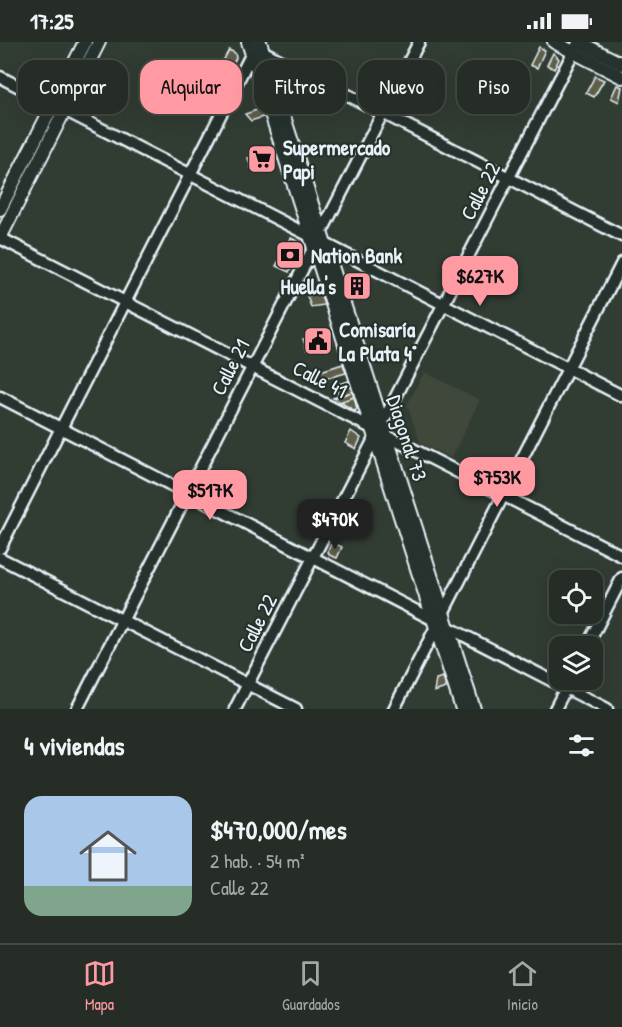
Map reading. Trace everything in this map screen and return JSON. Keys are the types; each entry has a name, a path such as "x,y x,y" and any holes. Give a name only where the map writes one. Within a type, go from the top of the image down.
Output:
{"main road":[{"path":"78,60 85,42"},
{"path":"88,60 99,42"},
{"path":"554,42 577,45 622,64"},
{"path":"577,45 622,77"},
{"name":"Diagonal 73","path":"253,46 440,622 474,709"},
{"path":"0,209 55,114"},
{"path":"0,238 56,114"},
{"name":"Diagonal 73","path":"440,622 462,709"}],"street":[{"name":"Calle 21","path":"409,60 418,42"},
{"name":"Calle 22","path":"235,709 577,45"},
{"path":"0,548 253,46 358,101"},
{"path":"0,77 18,86"},
{"path":"73,114 622,396"},
{"path":"382,114 622,236"},
{"name":"Calle 21","path":"76,709 382,114"},
{"name":"Calle 41","path":"0,238 622,556"},
{"path":"394,709 622,263"},
{"path":"0,397 440,622 549,675"},
{"path":"0,558 296,709"},
{"path":"592,636 622,578"},
{"path":"555,709 565,690"},
{"path":"577,690 607,709"}],"shaded area":[{"path":"424,372 480,400 451,458 420,443 407,405"}],"building":[{"path":"539,47 545,50 537,68 530,65"},
{"path":"229,50 235,53 235,60 224,60"},
{"path":"553,53 559,59 554,69 547,65"},
{"path":"595,76 604,80 594,97 586,93"},
{"path":"617,85 622,87 619,102 611,98"},
{"path":"254,111 254,114 262,114 263,117 251,121 245,114"},
{"name":"Supermercado Papi","path":"274,150 277,160 251,168 248,158"},
{"name":"Nation Bank","path":"291,238 303,244 289,272 276,266"},
{"name":"Huella's","path":"363,279 365,288 351,292 349,284"},
{"path":"320,292 324,305 311,307 307,296"},
{"name":"Comisaría La Plata 4°","path":"328,331 332,342 307,350 303,339"},
{"path":"343,364 346,373 316,381 314,373"},
{"path":"349,381 352,392 339,396 335,385"},
{"path":"352,392 354,397 340,402 333,398"},
{"path":"354,397 357,409 355,411 340,402"},
{"path":"351,431 361,438 356,449 345,443"},
{"path":"332,542 342,547 337,558 329,555 328,551"},
{"path":"443,677 446,688 434,692 436,679"}],"place":[{"name":"Supermercado Papi","path":"262,159"},
{"name":"Nation Bank","path":"290,255"},
{"name":"Huella's","path":"357,286"},
{"name":"Comisaría La Plata 4°","path":"318,341"}]}
